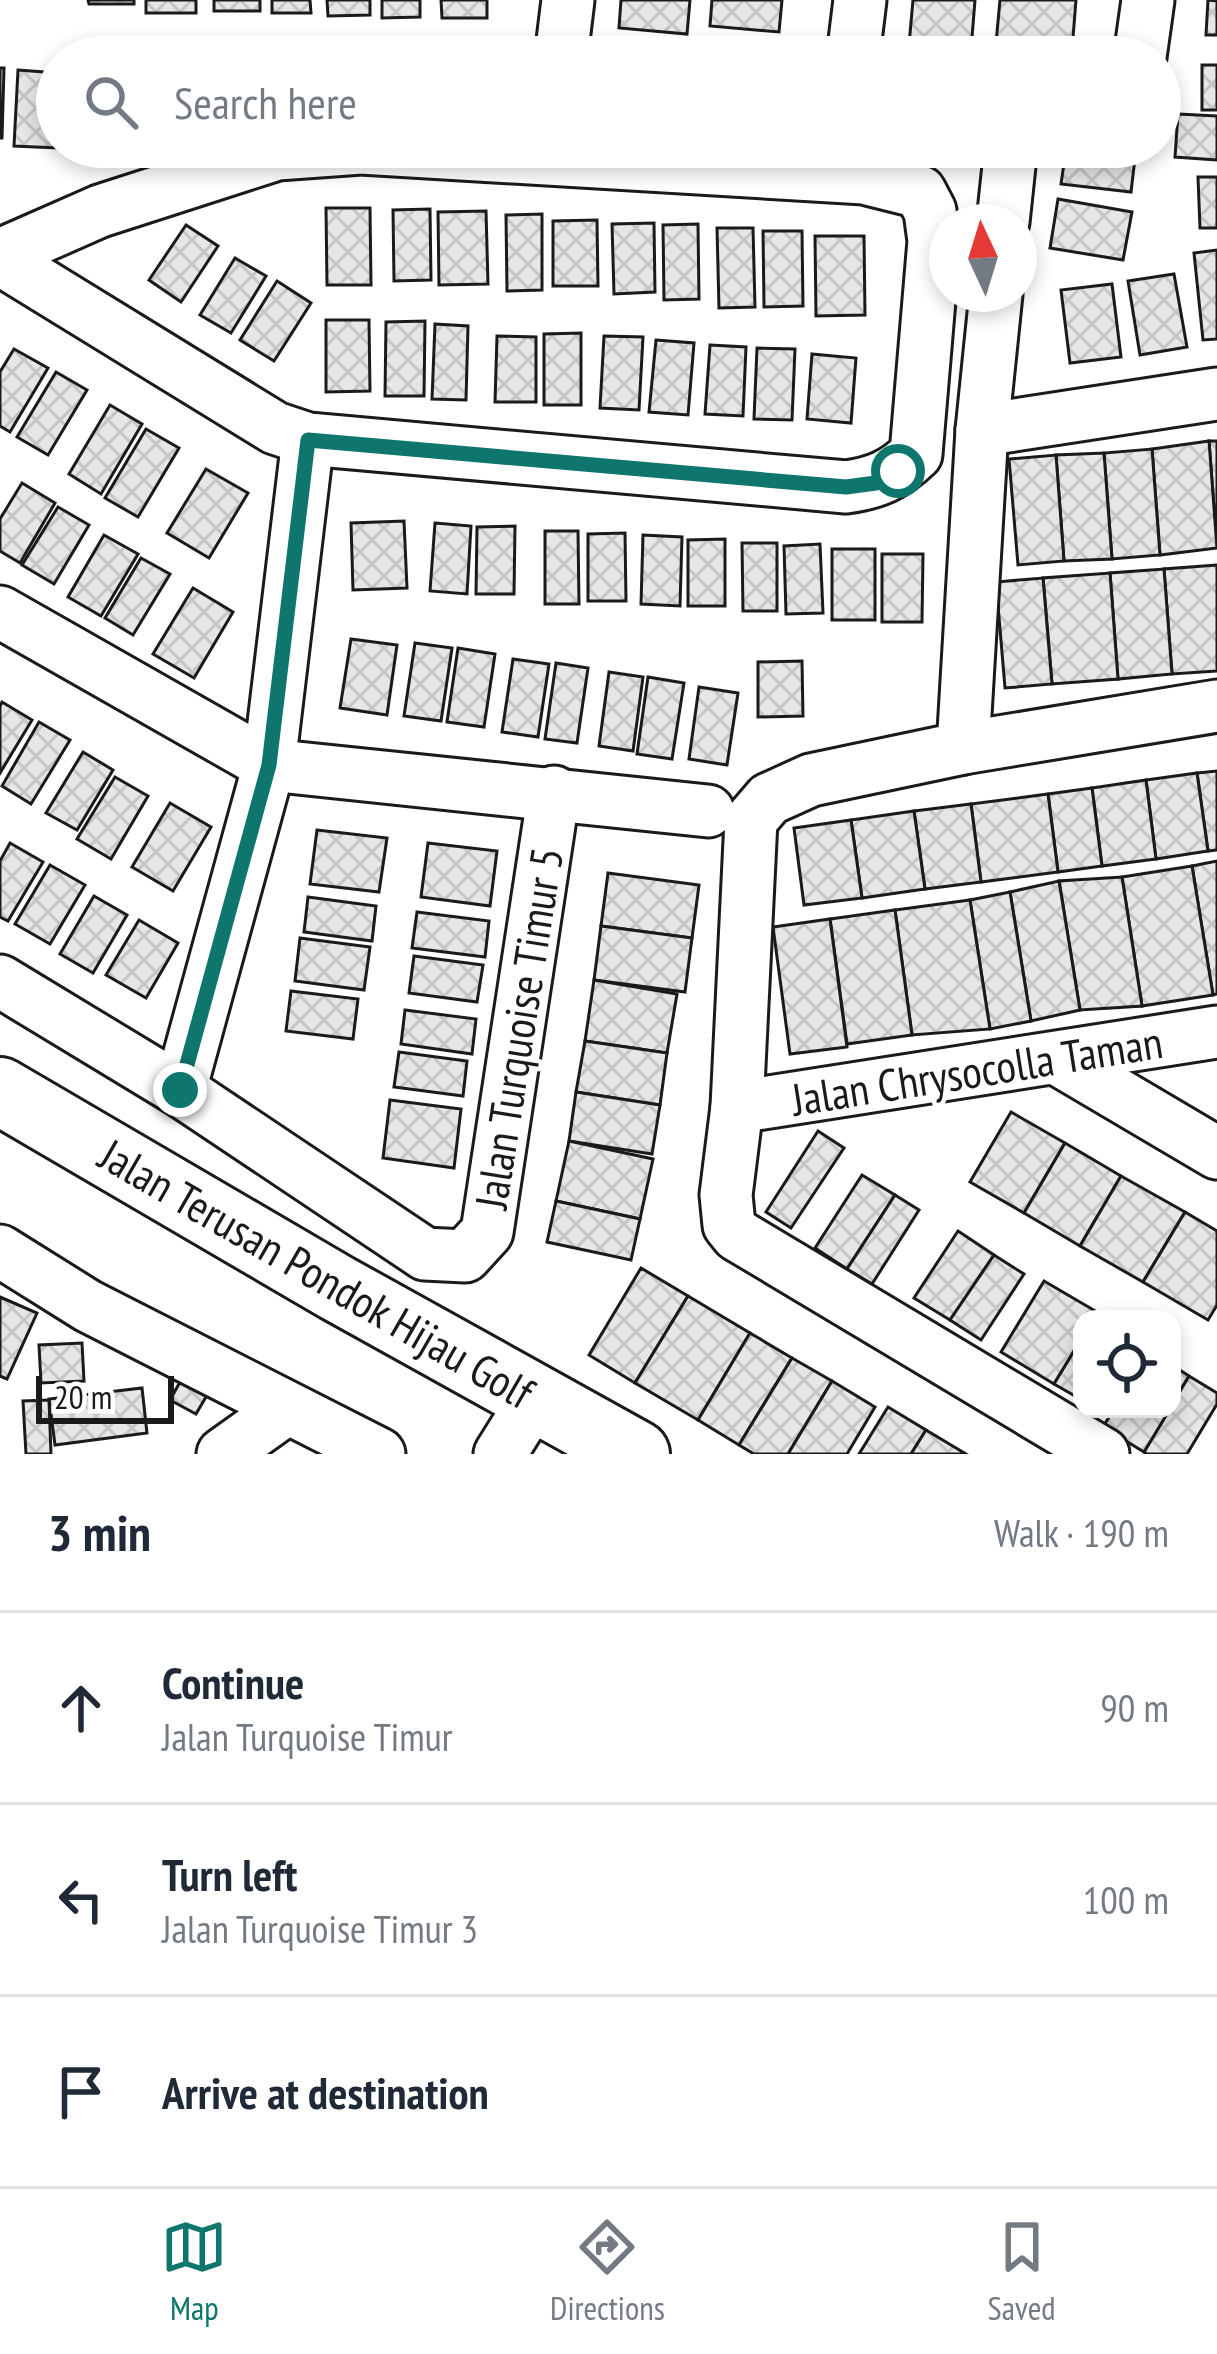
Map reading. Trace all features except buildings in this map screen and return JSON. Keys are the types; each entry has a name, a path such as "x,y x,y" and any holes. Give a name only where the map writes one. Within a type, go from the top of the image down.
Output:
{"main road":[{"name":"Jalan Terusan Pondok Hijau Golf","path":"0,1091 337,1288 636,1454"}],"street":[{"path":"564,36 568,0"},
{"path":"856,36 860,0"},
{"path":"1143,36 1148,0"},
{"path":"0,257 100,211 234,168"},
{"path":"0,257 275,428 308,440 846,487 876,483 898,471 916,454 934,242 930,211 920,192 864,178 696,168"},
{"path":"1005,204 1009,168"},
{"path":"963,748 982,430 994,312"},
{"path":"982,430 1217,394"},
{"path":"0,981 180,1090 269,765 308,440"},
{"path":"0,612 269,765 709,811"},
{"path":"1102,1454 737,1235 729,1225 726,1195 737,1107 751,820 769,799 811,780 963,748 1217,706"},
{"name":"Jalan Turquoise Timur 5","path":"180,1090 425,1254 465,1256 487,1232 554,792"},
{"name":"Jalan Chrysocolla Taman","path":"737,1107 1217,1032"},
{"path":"1057,1058 1217,1153"},
{"path":"0,1251 88,1306 379,1454"},
{"path":"500,1454 535,1398"},
{"path":"223,1454 286,1409"}],"route":[{"path":"180,1090 269,765 308,440 846,487 876,483 898,471"}]}
